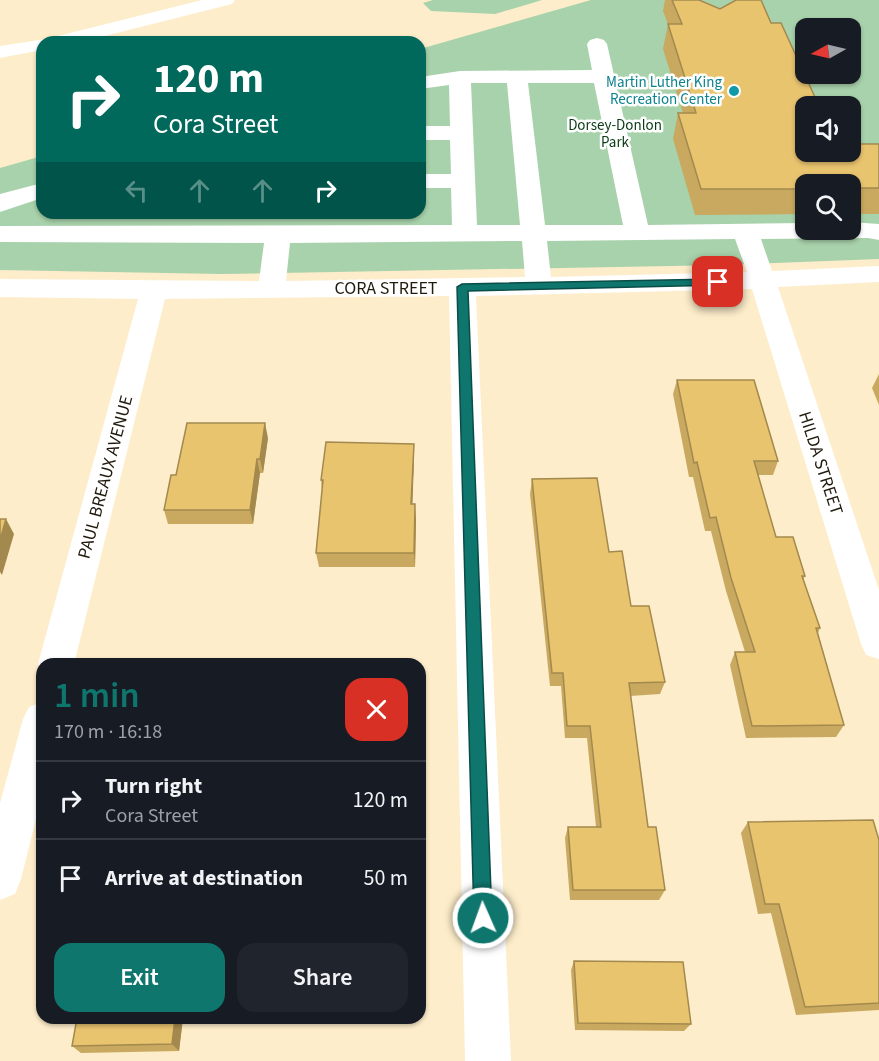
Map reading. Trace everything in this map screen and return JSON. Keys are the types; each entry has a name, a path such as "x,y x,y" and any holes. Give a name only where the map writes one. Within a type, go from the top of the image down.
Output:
{"street":[{"path":"78,36 225,0"},
{"path":"597,44 637,233"},
{"path":"0,52 36,45"},
{"path":"426,82 460,77 604,76"},
{"path":"460,77 465,233"},
{"path":"517,77 539,285"},
{"path":"426,133 461,133"},
{"path":"426,181 463,181"},
{"path":"0,206 7,200 36,192"},
{"path":"0,234 532,234 868,230 879,232"},
{"name":"HILDA STREET","path":"745,231 879,644"},
{"path":"272,289 278,235"},
{"name":"CORA STREET","path":"0,288 154,290 462,287 763,281 879,274"},
{"path":"462,287 488,1061"},
{"name":"PAUL BREAUX AVENUE","path":"58,658 154,290"},
{"path":"0,879 36,741"}],"green space":[{"path":"433,0 542,0 495,14 431,11 423,3"},
{"name":"Dorsey-Donlon Park","path":"591,0 879,0 879,259 726,265 221,274 0,270 0,168 36,158 36,219 426,219 426,47"}],"building":[{"name":"Martin Luther King Recreation Center","path":"672,0 699,0 720,9 736,0 761,0 771,23 781,23 795,54 795,84 809,84 814,96 795,96 795,162 861,162 861,144 879,144 879,188 861,188 861,174 795,174 795,189 701,189 678,113 696,113 668,24 682,24"},
{"path":"677,380 754,380 778,461 754,461 776,537 793,537 805,576 802,576 820,628 816,628 844,725 752,726 735,652 755,652 731,578 716,517 710,518 697,462 694,463"},
{"path":"187,423 265,423 250,510 164,510 171,475 176,475"},
{"path":"326,442 414,444 411,504 415,504 414,553 316,553"},
{"path":"597,478 609,552 622,551 631,606 649,606 665,682 629,683 648,827 656,827 665,890 573,890 568,827 601,827 590,726 567,726 563,673 552,673 532,479"},
{"path":"0,519 6,519 0,540"},
{"path":"873,820 879,840 879,1003 805,1007 779,904 765,904 748,822"},
{"path":"574,961 683,962 691,1024 578,1023"},
{"path":"76,1024 174,1024 172,1044 72,1046"}],"place":[{"name":"Martin Luther King Recreation Center","path":"734,91"}],"route":[{"path":"483,918 462,287 718,282"}]}
